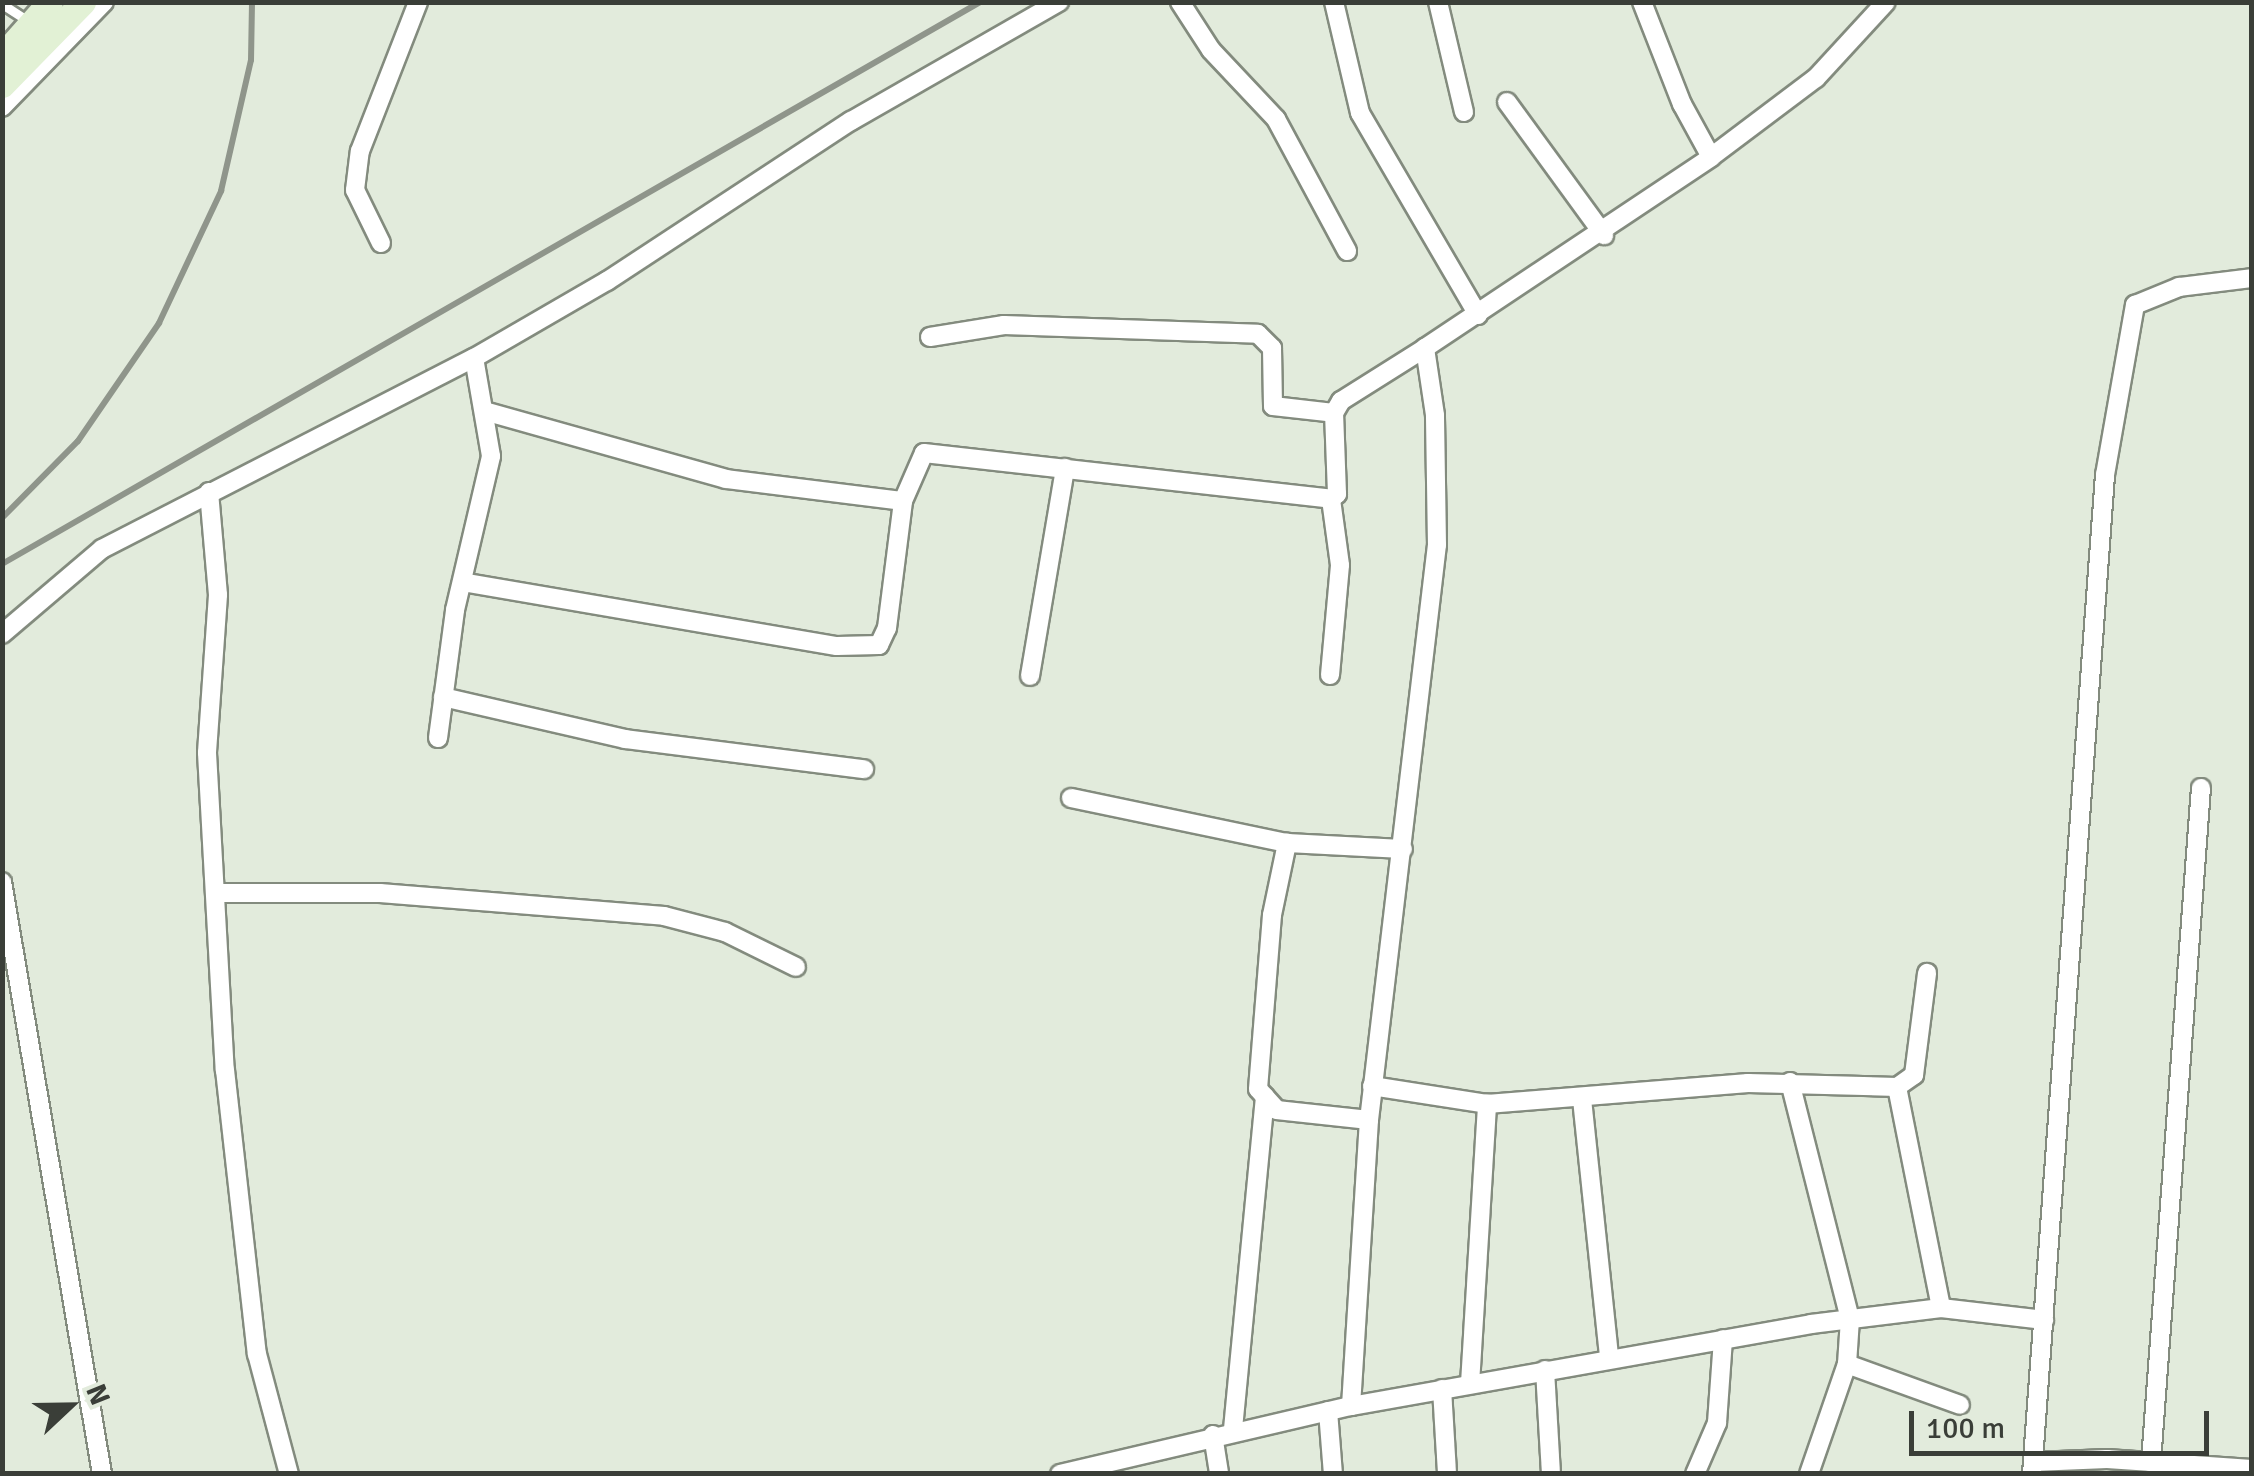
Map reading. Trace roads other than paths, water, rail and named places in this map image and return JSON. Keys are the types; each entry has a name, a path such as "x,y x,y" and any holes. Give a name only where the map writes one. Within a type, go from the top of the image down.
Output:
{"main road":[{"path":"2,56 50,2"},
{"path":"2,85 83,2"}],"street":[{"path":"2,107 104,2"},
{"path":"381,244 355,190 358,170 418,2"},
{"path":"2,634 102,548 474,358 607,281 851,122 1059,2"},
{"path":"1180,2 1211,50 1276,119 1347,251"},
{"path":"1334,2 1360,113 1444,267 1478,315"},
{"path":"1438,2 1464,112"},
{"path":"1642,2 1682,104 1711,157"},
{"path":"1330,675 1340,565 1332,500 1337,494 1334,413 1341,400 1604,234 1711,157 1816,78 1886,2"},
{"path":"1506,102 1604,234"},
{"path":"2252,278 2180,287 2136,304 2105,475 2033,1468 2150,1462 2252,1470"},
{"path":"930,338 1004,325 1258,334 1272,348 1273,406 1334,413"},
{"path":"1351,1406 1368,1120 1437,546 1435,415 1425,348"},
{"path":"438,738 462,582 491,456 488,412 474,358"},
{"path":"488,412 726,479 904,501"},
{"path":"462,582 864,648 879,645 888,628 904,501 917,462 934,450 1332,500"},
{"path":"1030,676 1065,468"},
{"path":"209,492 218,595 207,753 225,1070 256,1354 289,1474"},
{"path":"443,697 625,739 864,769"},
{"path":"2150,1462 2201,788"},
{"path":"1071,798 1287,843 1403,849"},
{"path":"1287,843 1264,1010 1258,1089 1277,1110 1368,1120"},
{"path":"2,882 102,1474"},
{"path":"216,893 380,892 664,916 725,932 796,967"},
{"path":"1372,1086 1487,1104 1790,1082 1897,1087 1914,1074 1927,972"},
{"path":"1790,1082 1850,1319 1847,1364 1809,1474"},
{"path":"1897,1087 1941,1308"},
{"path":"1233,1430 1266,1097"},
{"path":"1582,1099 1608,1358"},
{"path":"1470,1384 1487,1104"},
{"path":"1060,1474 1213,1434 1723,1338 1941,1308 2044,1320"},
{"path":"1694,1474 1718,1423 1723,1338"},
{"path":"1847,1364 1960,1405"},
{"path":"1545,1370 1551,1474"},
{"path":"1442,1389 1447,1474"},
{"path":"1328,1411 1333,1474"},
{"path":"1213,1434 1219,1474"}],"lane":[{"path":"2,4 32,23"}],"railway":[{"path":"2,518 78,441 159,323 221,191 251,60 252,2"},
{"path":"2,564 980,2"}]}
